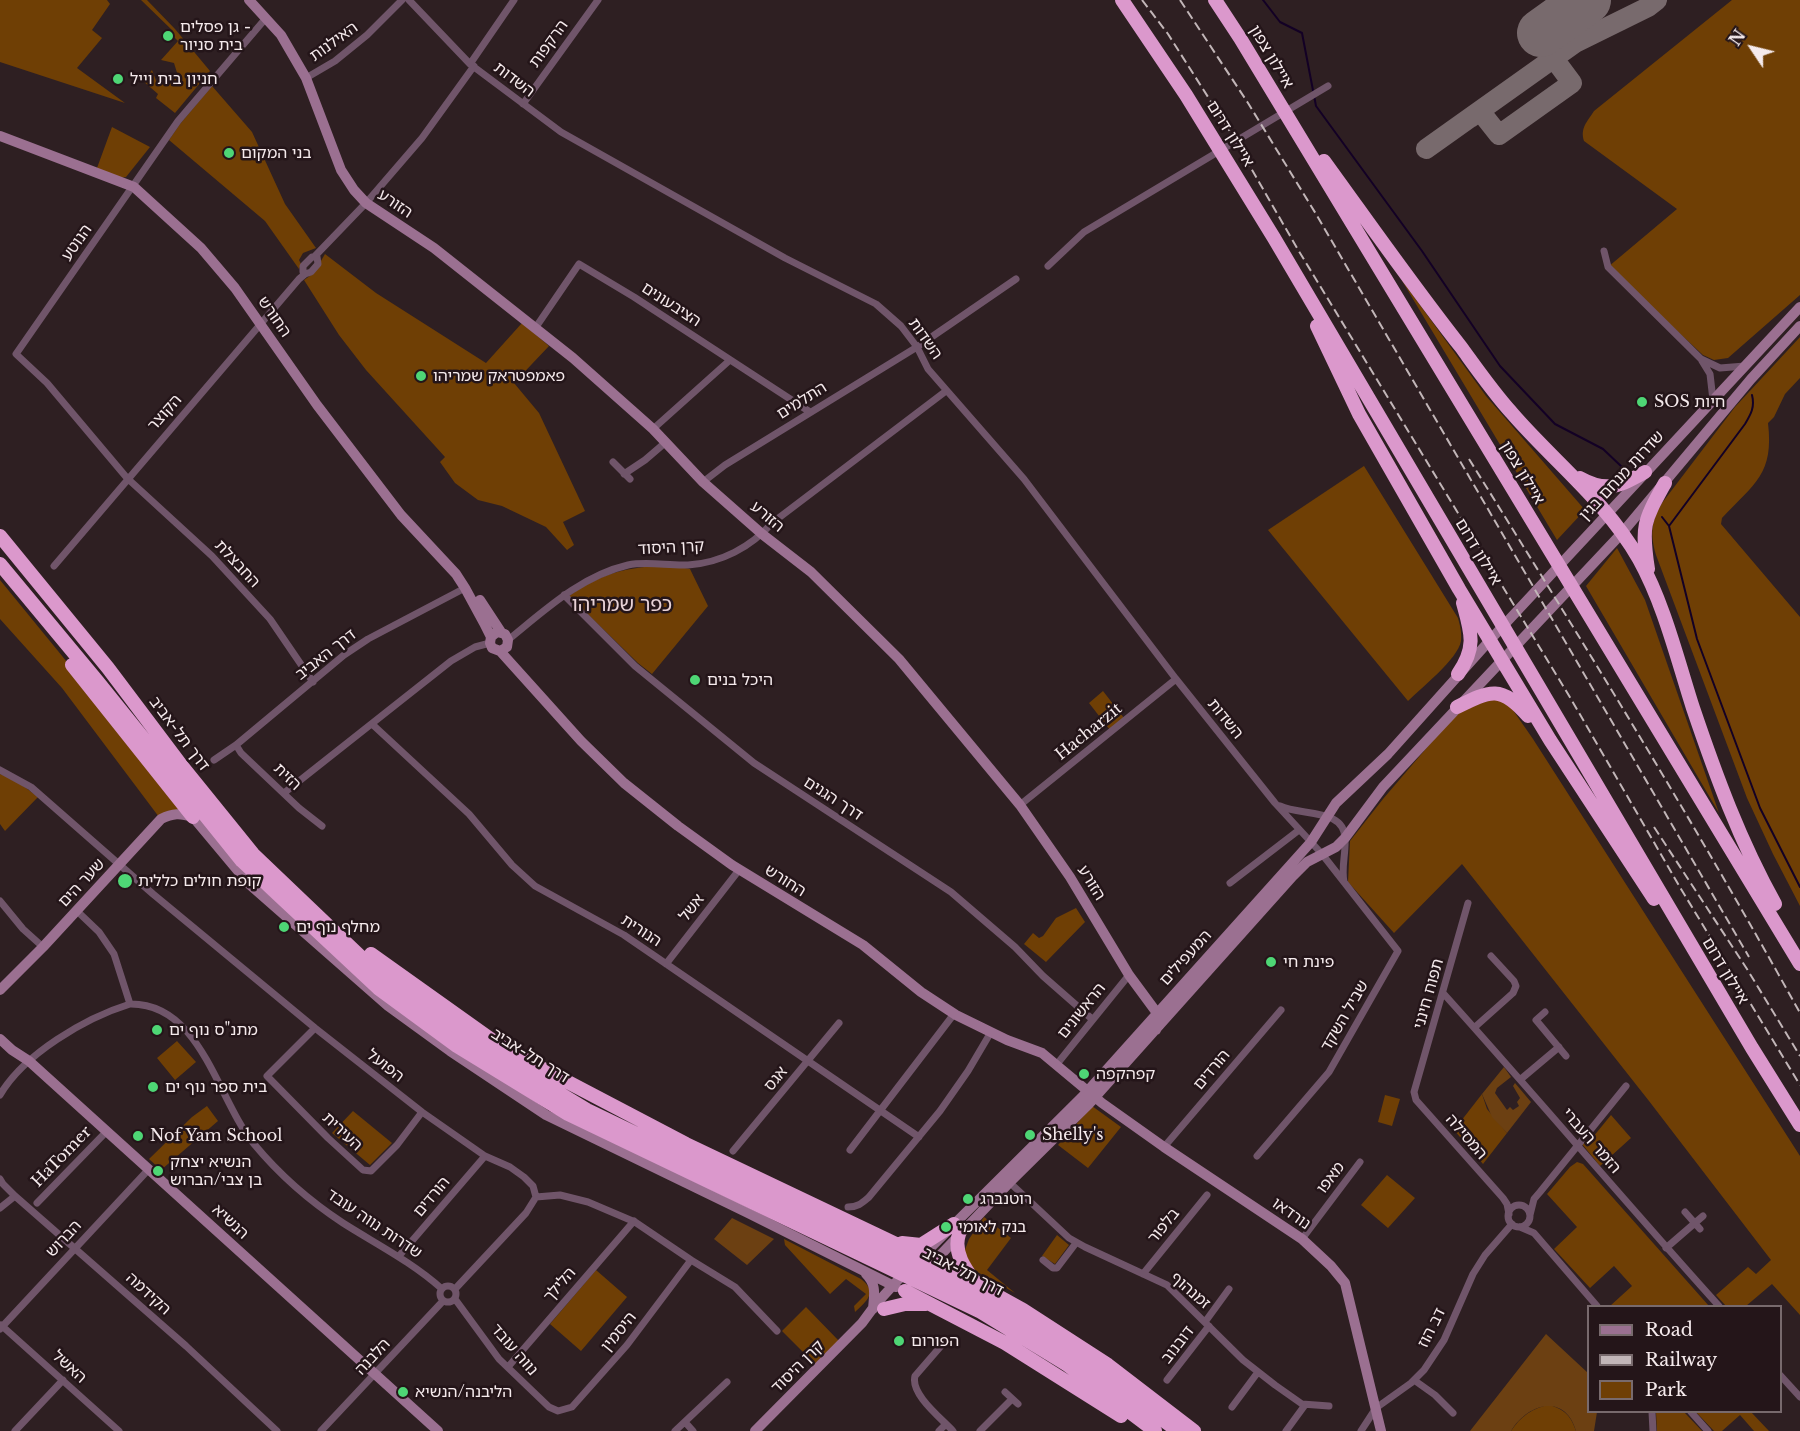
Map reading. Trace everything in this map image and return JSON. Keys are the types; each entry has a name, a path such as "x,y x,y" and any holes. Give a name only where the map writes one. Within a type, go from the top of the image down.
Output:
{"highway":[{"name":"איילון דרום","path":"1122,0 1186,94 1274,238 1400,455 1800,1125"},
{"name":"איילון צפון","path":"1215,0 1269,84 1800,964"},
{"path":"1269,84 1423,298 1511,412 1608,514 1622,533 1651,583"},
{"path":"1274,238 1359,414 1459,589 1493,637 1550,740 1752,1048"},
{"path":"1572,474 1591,484 1605,487 1620,485 1645,472"},
{"path":"1665,483 1649,512 1644,528 1651,583 1708,751 1742,840 1800,951"},
{"name":"דרך תל-אביב","path":"0,536 108,668 181,765 253,854 362,958 399,988 448,1024 587,1110 990,1304 1072,1353 1178,1431"},
{"name":"דרך תל-אביב","path":"0,564 242,861 378,988 457,1046 568,1114 981,1312 1066,1364 1155,1431"},
{"path":"0,574 193,817"},
{"path":"1458,674 1469,655 1472,640 1459,589"},
{"path":"1457,707 1485,694 1505,695 1521,708 1550,740"},
{"path":"310,908 446,1009 503,1048 686,1144 976,1284 1067,1337 1108,1365 1194,1431"},
{"path":"888,1240 921,1245 956,1229 960,1258 976,1284"},
{"path":"901,1286 931,1305 986,1332 1044,1366 1142,1431"},
{"path":"878,1309 906,1304 931,1305"}],"street":[{"name":"הזורע","path":"249,0 281,35 306,78 341,170 354,190 366,203 434,248 536,327 653,429 703,482 762,534 811,572 899,659 1020,805 1070,877 1129,975 1157,1012"},
{"name":"האילנות","path":"306,78 335,61 367,35 402,0"},
{"name":"השדות","path":"409,0 472,65 561,132 785,258 876,304 901,326 917,347 928,369 1024,479 1176,680 1275,803 1322,854"},
{"path":"304,273 305,263 318,255 422,138 514,0"},
{"name":"הרקפות","path":"523,104 598,0"},
{"name":"הנוטע","path":"127,478 47,383 16,354 134,188 178,121 266,18"},
{"path":"1048,266 1084,232 1328,86"},
{"name":"החורש","path":"0,136 134,188 201,248 235,288 317,405 401,515 456,574 497,638 492,648 500,651 581,741 624,783 739,870 863,945 921,992 954,1014 1042,1053 1092,1094"},
{"path":"1604,251 1608,267 1701,359 1710,374 1713,400"},
{"path":"304,273 317,267 318,255"},
{"name":"הציבעונים","path":"536,327 579,264 810,412"},
{"name":"הקוצר","path":"54,566 304,273"},
{"name":"התלמים","path":"703,482 725,465 917,347 1016,279"},
{"name":"שדרות מנחם בגין","path":"1493,637 1800,307"},
{"name":"שדרות מנחם בגין","path":"1505,657 1622,533 1751,379 1800,326"},
{"path":"1701,359 1720,368 1744,366"},
{"path":"653,429 730,360"},
{"name":"קרן היסוד","path":"284,793 451,661 497,638 588,579 629,565 659,562 687,565 711,561 735,552 762,534 781,516 946,391"},
{"path":"613,462 627,477 666,442"},
{"name":"החבצלת","path":"127,478 220,564 270,619 313,682"},
{"name":"דרך האביב","path":"214,760 236,745 344,655 368,639 465,588"},
{"name":"דרך הגנים","path":"564,596 635,666 746,756 843,823 951,892 1016,947 1043,976 1092,1019"},
{"name":"המעפילים","path":"901,1286 1007,1172 1092,1094 1157,1012 1311,842 1342,796 1388,754 1493,637"},
{"name":"המעפילים","path":"956,1229 1009,1183 1155,1030 1293,876 1307,862 1345,838 1383,787 1505,657"},
{"name":"Hacharzit","path":"1020,805 1176,680"},
{"name":"הנורית","path":"372,724 469,814 522,875 535,886 615,930 919,1137"},
{"name":"הזית","path":"236,745 241,753 322,826"},
{"name":"הפועל","path":"0,770 31,788 119,866 315,1028 422,1112 485,1156 510,1167 524,1177 533,1186 536,1197"},
{"path":"1275,803 1287,809 1327,816 1340,822 1345,838 1343,874 1346,885"},
{"name":"שער הים","path":"0,990 77,911 161,819 172,814 193,817"},
{"path":"193,817 249,884 388,1006 450,1051 546,1115 748,1213 863,1272 901,1286"},
{"path":"1230,883 1299,830"},
{"name":"שביל השקד","path":"1257,1156 1329,1072 1398,951 1322,854"},
{"name":"אשל","path":"666,964 739,870"},
{"path":"0,901 23,929 43,947"},
{"name":"תפוח חינני","path":"1414,1092 1468,903"},
{"path":"0,1095 15,1074 29,1061 80,1024 130,1004 114,954 99,932 77,911"},
{"path":"1475,1028 1513,993 1516,986 1491,956"},
{"name":"הראשונים","path":"1057,1064 1129,975"},
{"name":"הזמר העברי","path":"1443,993 1718,1305"},
{"name":"שדרות נווה עובד","path":"130,1004 146,1004 178,1020 220,1082 240,1125 254,1144 290,1181 334,1216 399,1257 442,1288"},
{"name":"הורדים","path":"1164,1147 1281,1010"},
{"path":"1155,1030 1159,1022 1157,1012"},
{"path":"1545,1012 1536,1020 1566,1056"},
{"path":"850,1150 954,1014"},
{"name":"אגס","path":"733,1151 839,1023"},
{"name":"העירית","path":"315,1028 267,1076 328,1138 366,1172 371,1171 397,1145 422,1112"},
{"path":"848,1207 862,1204 919,1137 963,1079 991,1032"},
{"name":"הנשיא","path":"0,1039 29,1061 149,1168 438,1431"},
{"path":"1521,1079 1559,1047"},
{"path":"1520,1227 1526,1224 1530,1217 1534,1199 1626,1086"},
{"name":"המסילה","path":"1414,1092 1416,1100 1503,1198 1509,1214"},
{"name":"נורדאו","path":"1092,1094 1164,1147 1302,1239 1331,1266 1345,1283 1382,1431"},
{"name":"HaTomer","path":"37,1203 107,1131"},
{"name":"הורדים","path":"399,1257 485,1156"},
{"name":"מאפו","path":"1302,1239 1360,1162"},
{"name":"הברוש","path":"1,1327 149,1168"},
{"path":"1007,1172 1006,1177 1009,1183"},
{"name":"הקידמה","path":"0,1179 15,1196 186,1346 277,1431"},
{"name":"זמנהוף","path":"1009,1183 1076,1243 1167,1285 1243,1360 1305,1405"},
{"path":"1540,1192 1512,1208 1509,1214 1512,1224 1534,1233 1596,1305"},
{"name":"בלפור","path":"1143,1274 1207,1195"},
{"path":"0,1208 15,1196"},
{"path":"455,1289 526,1213 536,1197 560,1196 588,1202 634,1221 735,1287 777,1331"},
{"name":"המסילה","path":"1503,1198 1519,1206"},
{"path":"1519,1206 1527,1209 1534,1233"},
{"path":"1685,1212 1697,1226"},
{"path":"1666,1248 1697,1226 1703,1216"},
{"name":"הלילך","path":"508,1367 634,1221"},
{"name":"דב הוז","path":"1361,1431 1376,1408 1424,1370 1444,1340 1482,1259 1512,1224"},
{"path":"1043,1260 1053,1268 1057,1268 1076,1243"},
{"name":"היסמין","path":"558,1411 572,1407 627,1345 691,1260"},
{"path":"863,1272 873,1283 878,1309"},
{"path":"450,1286 455,1289 455,1299 449,1303 443,1301 440,1296 442,1288 450,1286"},
{"name":"קרן היסוד","path":"758,1430 901,1286"},
{"name":"דובנוב","path":"1167,1380 1229,1289"},
{"name":"נווה עובד","path":"455,1299 500,1359 549,1407 558,1411"},
{"name":"הלבנה","path":"321,1431 443,1301"},
{"name":"האשל","path":"1,1327 119,1431"},
{"path":"941,1346 915,1376 914,1381 916,1392 953,1431"},
{"path":"1232,1407 1258,1372"},
{"path":"1782,1377 1800,1397"},
{"path":"15,1431 63,1380"},
{"path":"1414,1380 1433,1393 1453,1413"},
{"path":"675,1431 727,1382"},
{"path":"980,1431 1015,1402 1005,1392"},
{"path":"1286,1431 1305,1405 1329,1406"},
{"path":"1652,1413 1653,1431"},
{"path":"1692,1413 1708,1431"},
{"path":"685,1422 693,1431"},
{"path":"939,1431 946,1424"}],"green space":[{"path":"0,0 107,0 110,4 92,30 102,38 77,68 125,103 0,62"},
{"path":"141,0 147,0 210,71 175,113 156,98 158,94 143,81 152,70 157,83 169,85 178,76 174,63 161,60 178,41 171,34 173,31"},
{"path":"1732,0 1800,0 1800,295 1728,358 1714,360 1703,355 1608,267 1677,209 1584,141 1583,132 1594,111"},
{"path":"212,86 252,132 285,204 316,248 303,253 299,260 301,264 299,269 265,221 169,140"},
{"path":"112,127 150,147 126,177 119,178 97,168"},
{"path":"325,254 376,293 486,363 522,323 549,346 514,383 539,413 585,511 563,522 574,545 567,550 546,527 502,506 478,500 455,483 440,462 445,457 366,370 339,335 304,280 314,273"},
{"path":"1401,279 1486,396 1585,510 1557,540"},
{"path":"1800,337 1800,378 1785,394 1774,417 1768,423 1769,440 1765,466 1753,486 1722,518 1721,524 1800,617 1800,906 1747,798 1656,555 1652,534 1662,503 1735,407"},
{"path":"1364,466 1458,618 1460,626 1461,641 1453,656 1408,701 1268,530"},
{"path":"1617,548 1645,600 1719,813 1586,586"},
{"path":"669,565 690,569 708,606 652,674 569,596 594,581 616,572"},
{"path":"0,580 76,673 181,810 159,817 62,688 0,619"},
{"path":"1103,691 1124,718 1110,730 1089,703"},
{"path":"1494,699 1508,703 1800,1156 1800,1315 1772,1284 1747,1305 1725,1305 1716,1295 1748,1267 1756,1274 1771,1260 1462,864 1394,933 1348,882 1350,841 1459,710"},
{"path":"0,774 14,779 38,797 5,831 0,824"},
{"path":"1076,908 1085,922 1046,962 1024,944 1033,933 1039,938 1043,936 1056,918"},
{"path":"177,1041 196,1062 175,1080 157,1058"},
{"path":"1482,1094 1487,1109 1507,1133 1483,1164 1454,1130"},
{"path":"1385,1095 1400,1099 1392,1126 1378,1122"},
{"path":"207,1106 218,1121 161,1170 149,1159 192,1117"},
{"path":"1092,1106 1121,1127 1088,1168 1058,1145"},
{"path":"353,1111 392,1143 370,1165 332,1133"},
{"path":"1611,1115 1631,1138 1600,1166 1582,1144 1589,1134 1593,1137"},
{"path":"1577,1162 1583,1164 1708,1305 1611,1305 1632,1286 1614,1266 1590,1288 1554,1249 1577,1227 1547,1194"},
{"path":"1387,1175 1415,1198 1388,1228 1361,1205"},
{"path":"984,1217 1011,1238 987,1270 1015,1293 972,1269 963,1255 969,1239"},
{"path":"1057,1235 1069,1245 1055,1264 1042,1256"},
{"path":"784,1239 861,1279 869,1288 867,1300 855,1312 854,1306 866,1294 846,1279 830,1294 785,1245"},
{"path":"596,1270 627,1297 581,1351 550,1324"},
{"path":"806,1307 839,1341 815,1364 782,1331"},
{"path":"1550,1405 1567,1414 1576,1431 1511,1431 1518,1421 1528,1414"},
{"path":"1656,1413 1685,1413 1702,1431 1657,1431"},
{"path":"1697,1413 1752,1413 1769,1431 1754,1431 1740,1415 1722,1431 1714,1431"}],"shaded area":[{"path":"1504,1067 1511,1077 1497,1088 1495,1093 1507,1110 1510,1107 1513,1110 1519,1106 1517,1102 1520,1098 1513,1086 1515,1083 1531,1102 1507,1133 1492,1117 1482,1094"},
{"path":"732,1218 774,1239 747,1265 714,1239"},
{"path":"1546,1334 1587,1372 1587,1413 1597,1413 1594,1431 1576,1431 1571,1419 1564,1411 1546,1406 1527,1414 1511,1431 1470,1431"}],"waterway":[{"path":"1263,0 1280,22 1302,33 1316,106 1422,251 1500,366 1555,424 1603,449 1622,467"},
{"path":"1669,526 1745,424 1752,410 1752,395"},
{"path":"1662,517 1669,526 1697,639 1760,808 1800,887"}],"taxiway":[{"path":"1426,149 1575,43 1648,7 1657,0"},
{"path":"1470,118 1480,111 1499,135 1572,83 1549,52 1541,33"}],"runway":[{"path":"1541,33 1587,0"}],"railway":[{"path":"1142,0 1168,34 1229,130 1297,248 1571,699 1681,889 1800,1085"},
{"path":"1180,0 1248,103 1316,214 1749,957"},
{"path":"1469,459 1680,803 1800,1013"},
{"path":"1654,827 1747,969 1800,1056"}],"place":[{"name":"גן פסלים - בית סניור","path":"168,36"},
{"name":"חניון בית וייל","path":"118,79"},
{"name":"בני המקום","path":"229,153"},
{"name":"פאמפטראק שמריהו","path":"421,376"},
{"name":"SOS חיות","path":"1642,402"},
{"name":"היכל בנים","path":"695,680"},
{"name":"קופת חולים כללית","path":"125,881"},
{"name":"מחלף נוף ים","path":"284,927"},
{"name":"פינת חי","path":"1271,962"},
{"name":"מתנ\"ס נוף ים","path":"157,1030"},
{"name":"קפהקפה","path":"1084,1074"},
{"name":"בית ספר נוף ים","path":"153,1087"},
{"name":"Shelly's","path":"1030,1135"},
{"name":"Nof Yam School","path":"138,1136"},
{"name":"הנשיא יצחק בן צבי/הברוש","path":"158,1171"},
{"name":"רוטנברג","path":"968,1199"},
{"name":"בנק לאומי","path":"946,1227"},
{"name":"הפורום","path":"899,1341"},
{"name":"הליבנה/הנשיא","path":"403,1392"}],"district":[{"name":"כפר שמריהו","path":"622,605"}]}
